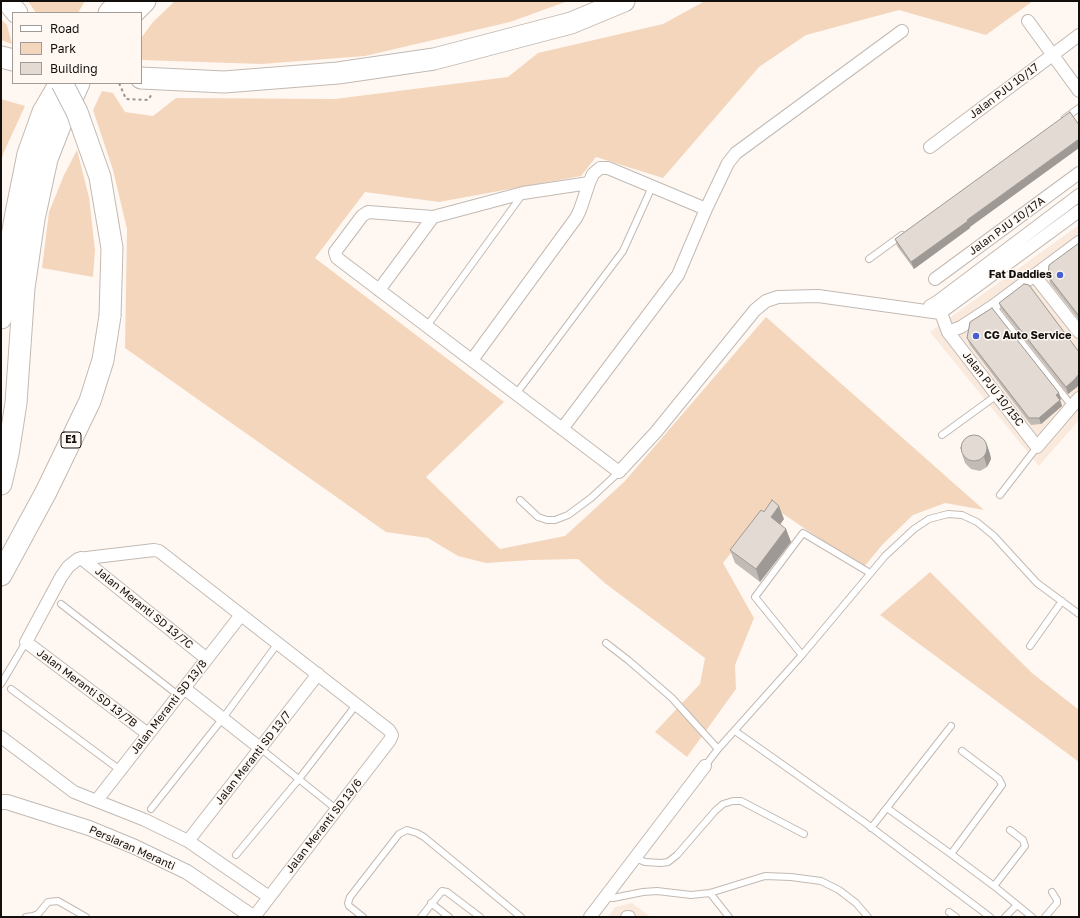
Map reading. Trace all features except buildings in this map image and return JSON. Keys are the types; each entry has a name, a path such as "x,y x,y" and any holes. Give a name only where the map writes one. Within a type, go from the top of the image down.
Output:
{"highway":[{"path":"7,1 16,12"},
{"path":"110,12 120,1"},
{"path":"134,12 145,1"},
{"path":"142,78 224,82 338,73 434,58 571,23 624,1"},
{"path":"1,57 12,60"},
{"path":"1,318 3,288 14,221 28,154 43,112 60,84"},
{"name":"E1","path":"1,575 46,492 90,401 103,360 110,316 112,248 100,177 77,112 62,84"},
{"path":"1,484 8,454 16,404 24,288 34,219 47,159 61,123 80,84"}],"street":[{"path":"1028,21 1079,91"},
{"path":"562,429 678,275 706,209 728,164 736,153 902,31"},
{"name":"Jalan PJU 10/17","path":"930,146 1079,35"},
{"path":"472,360 576,218 593,174 600,168 608,168 706,209"},
{"name":"Jalan PJU 10/17A","path":"935,279 1079,173"},
{"path":"589,183 523,193 433,217 368,212 362,216 335,252 337,258 619,472 656,432 755,310 766,302 778,297 818,296 923,310 938,307 1079,211"},
{"path":"938,307 1079,195"},
{"path":"379,290 433,217"},
{"path":"948,332 961,327 993,306 1078,243"},
{"path":"1034,275 1079,332"},
{"name":"Jalan PJU 10/15C","path":"938,307 948,332 1037,447"},
{"path":"1037,447 1076,402"},
{"path":"26,642 68,567 73,562 81,558 159,551 356,704"},
{"name":"Jalan Meranti SD 13/7C","path":"81,558 207,658"},
{"name":"Jalan Meranti SD 13/8","path":"97,800 241,615"},
{"name":"Jalan Meranti SD 13/7B","path":"26,642 148,734"},
{"name":"Jalan Meranti SD 13/7","path":"188,841 318,674"},
{"path":"181,692 222,718 260,748"},
{"name":"Jalan Meranti SD 13/6","path":"254,917 390,740 392,735 389,730 356,704"},
{"path":"1,737 74,792 145,820 188,841 269,897"},
{"path":"590,917 705,766"},
{"name":"Persiaran Meranti","path":"1,802 14,804 89,828 135,848 187,872 254,917"}],"lane":[{"path":"1060,122 1079,108"},
{"path":"516,394 623,251 652,187"},
{"path":"427,326 523,193"},
{"path":"869,259 907,231"},
{"path":"993,306 1076,402"},
{"path":"942,435 997,395"},
{"path":"1000,495 1037,447"},
{"path":"520,500 538,516 547,520 555,520 568,515 591,498 619,472"},
{"path":"705,766 718,749 802,655 885,556 914,529 929,519 948,514 962,515 977,522 994,536 1037,583 1079,614"},
{"path":"802,655 755,597 803,533 870,573"},
{"path":"1030,646 1062,601"},
{"path":"61,604 181,692"},
{"path":"1,684 26,642"},
{"path":"151,809 278,643"},
{"path":"606,643 672,698 718,749"},
{"path":"11,689 120,770"},
{"path":"236,855 299,779 356,704"},
{"path":"871,828 951,726"},
{"path":"735,731 871,828 990,917"},
{"path":"260,748 336,809"},
{"path":"951,854 1002,785 999,779 962,751"},
{"path":"634,858 645,862 661,864 668,862 677,855 715,811 723,804 733,801 741,801 804,834"},
{"path":"887,808 994,886 1032,917"},
{"path":"363,917 349,906 348,903 350,897 399,834 407,830 424,837 522,917"},
{"path":"994,886 1025,846 1023,840 1010,830"},
{"path":"605,897 613,898 657,891 691,895 710,893 765,876 798,878 821,882 839,890 856,903 868,917"},
{"path":"421,917 442,891 447,892 480,917"},
{"path":"1045,917 1057,903 1056,897 1052,892"},
{"path":"710,893 729,917"},
{"path":"26,917 38,914 48,902 58,901 86,917"},
{"path":"431,903 449,917"},
{"path":"1005,917 1017,905"},
{"path":"949,912 956,917"}],"shaded area":[{"path":"1079,225 1079,420 1039,466 930,332"},
{"path":"632,903 651,917 608,917 615,907"}],"green space":[{"path":"28,1 85,1 79,12 35,12"},
{"path":"175,1 568,1 510,22 365,56 261,64 142,60 142,37 153,22"},
{"path":"705,1 1033,1 986,35 899,10 806,35 759,67 663,178 596,157 581,176 439,202 365,192 315,258 504,402 426,477 500,549 565,536 624,482 766,317 984,510 945,503 913,515 883,544 863,568 770,505 723,563 754,618 735,665 736,689 687,757 655,732 700,684 705,658 606,584 578,559 486,563 458,556 428,538 386,532 125,348 127,229 113,170 93,110 102,91 113,93 125,112 153,116 176,98 335,99 508,77 538,53 663,24"},
{"path":"1,19 7,25 12,44 1,40"},
{"path":"1,99 25,106 3,154 1,164"},
{"path":"77,150 89,197 95,250 93,277 42,268 49,212 64,175"},
{"path":"930,572 1032,673 1079,710 1079,762 880,615"}],"place":[{"name":"Fat Daddies","path":"1060,275"},
{"name":"CG Auto Service","path":"976,336"}]}
